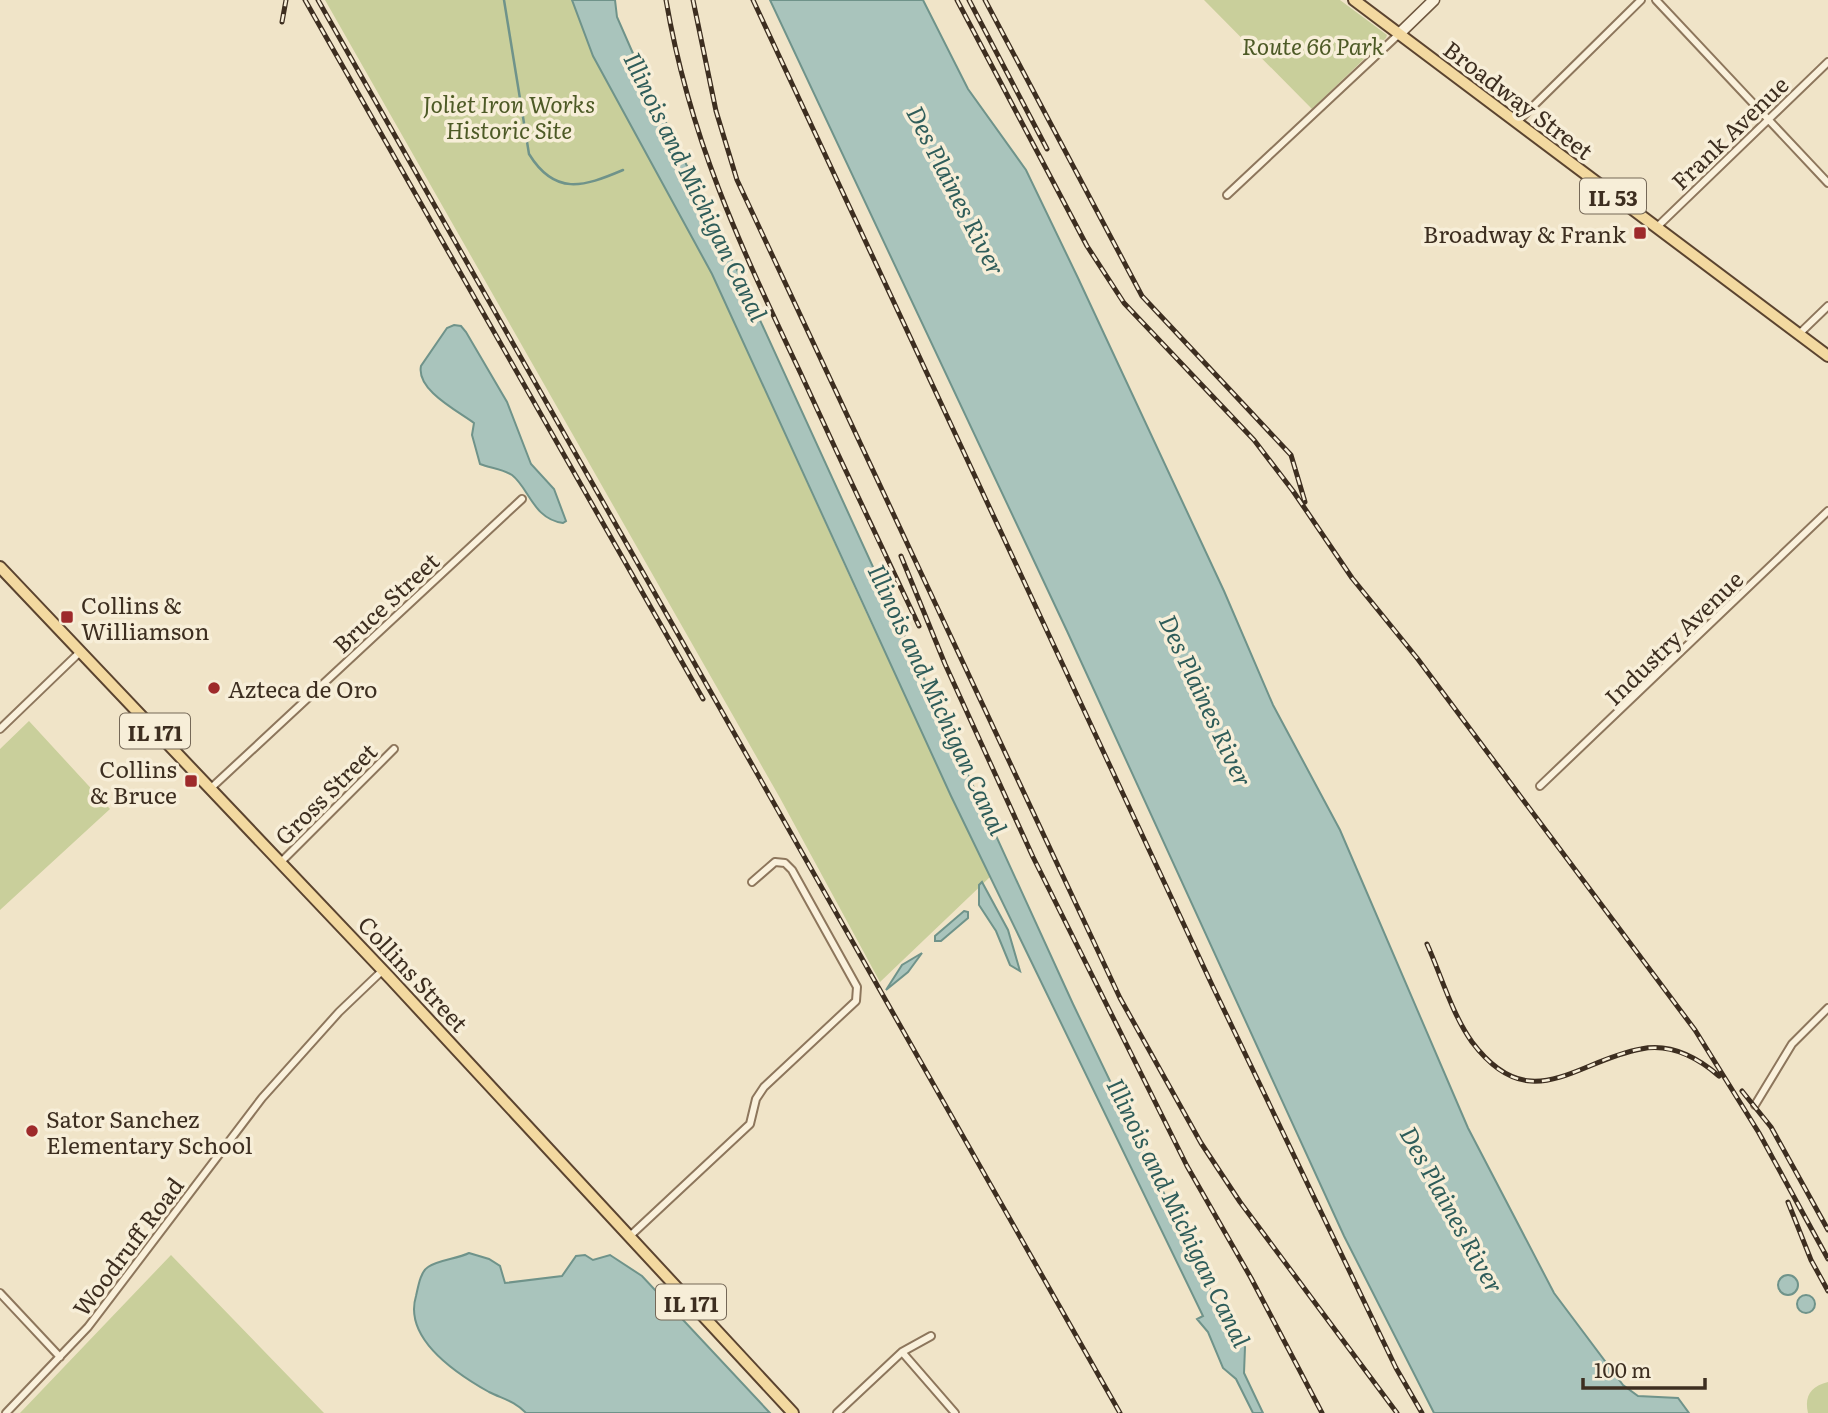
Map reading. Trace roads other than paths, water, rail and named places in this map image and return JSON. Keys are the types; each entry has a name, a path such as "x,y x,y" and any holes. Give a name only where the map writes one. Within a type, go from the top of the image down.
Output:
{"main road":[{"name":"Broadway Street","path":"1354,0 1655,229 1828,356"},
{"name":"Collins Street","path":"0,567 281,862 793,1413"}],"street":[{"path":"1227,195 1434,0"},
{"path":"1516,123 1641,0"},
{"path":"1656,0 1828,183"},
{"name":"Frank Avenue","path":"1655,229 1828,62"},
{"path":"1798,335 1828,306"},
{"name":"Bruce Street","path":"210,789 522,499"},
{"name":"Industry Avenue","path":"1540,786 1828,512"},
{"path":"0,729 80,652"},
{"name":"Gross Street","path":"281,862 394,749"},
{"path":"630,1236 750,1124 756,1099 764,1087 856,1001 857,987 792,870 785,863 775,862 752,882"},
{"name":"Woodruff Road","path":"6,1413 88,1327 262,1098 339,1012 383,971"},
{"path":"1755,1105 1792,1044 1828,1008"},
{"path":"0,1293 60,1357"},
{"path":"837,1413 902,1352 931,1336"},
{"path":"902,1352 955,1413"}],"water":[{"name":"Illinois and Michigan Canal","path":"572,0 615,0 617,17 635,58 738,272 1073,1004 1222,1314 1245,1347 1244,1373 1263,1413 1253,1413 1236,1379 1223,1368 1208,1332 1197,1319 1203,1316 951,796 712,274 593,56"},
{"name":"Des Plaines River","path":"770,0 923,0 968,89 1026,170 1224,591 1273,705 1340,830 1468,1128 1554,1293 1623,1385 1638,1396 1678,1398 1689,1413 1434,1413 1344,1236 1067,631"},
{"path":"461,326 466,332 507,402 531,464 554,489 566,521 563,523 545,516 512,475 480,464 472,435 474,423 440,399 425,383 421,366 447,328"},
{"path":"982,882 1008,930 1020,971 1010,965 996,931 979,905 979,885"},
{"path":"964,911 968,912 968,918 941,941 935,941 935,936"},
{"path":"922,953 908,972 886,990 902,965"},
{"path":"469,1253 489,1259 500,1266 505,1283 562,1276 576,1256 585,1255 593,1260 610,1255 642,1276 770,1413 526,1413 448,1365 425,1341 417,1327 414,1312 420,1280 425,1269"},
{"path":"1788,1275 1795,1278 1798,1285 1795,1292 1788,1295 1781,1292 1778,1285 1781,1278"},
{"path":"1802,1295 1810,1295 1815,1304 1813,1311 1802,1313 1797,1308 1797,1300"}],"waterway":[{"path":"504,0 529,154 549,177 571,184 595,181 623,170"}],"railway":[{"path":"282,22 286,0"},
{"path":"305,0 703,699"},
{"path":"318,0 1120,1413"},
{"path":"666,0 689,99 720,191 757,280 919,626"},
{"path":"693,0 716,111 737,180 1120,998 1201,1143 1240,1202 1397,1413"},
{"path":"753,0 1213,987 1396,1368 1422,1413"},
{"path":"957,0 1087,246 1124,303 1254,440 1293,491 1352,578 1417,658 1695,1030 1759,1133 1828,1259"},
{"path":"969,0 1047,149"},
{"path":"985,0 1142,296 1291,455 1305,502"},
{"path":"901,556 945,664 1033,857 1187,1166 1251,1278 1322,1413"},
{"path":"1427,944 1453,1007 1472,1042 1493,1065 1514,1077 1534,1081 1554,1079 1617,1055 1652,1048 1683,1054 1702,1063 1719,1076"},
{"path":"1742,1091 1771,1127 1828,1230"},
{"path":"1788,1202 1811,1260 1828,1291"}],"place":[{"name":"Broadway & Frank","path":"1640,233"},
{"name":"Collins & Williamson","path":"67,617"},
{"name":"Azteca de Oro","path":"214,688"},
{"name":"Collins & Bruce","path":"191,781"},
{"name":"Sator Sanchez Elementary School","path":"32,1131"}],"park label":[{"name":"Route 66 Park","path":"1313,45"},
{"name":"Joliet Iron Works Historic Site","path":"509,116"}]}
